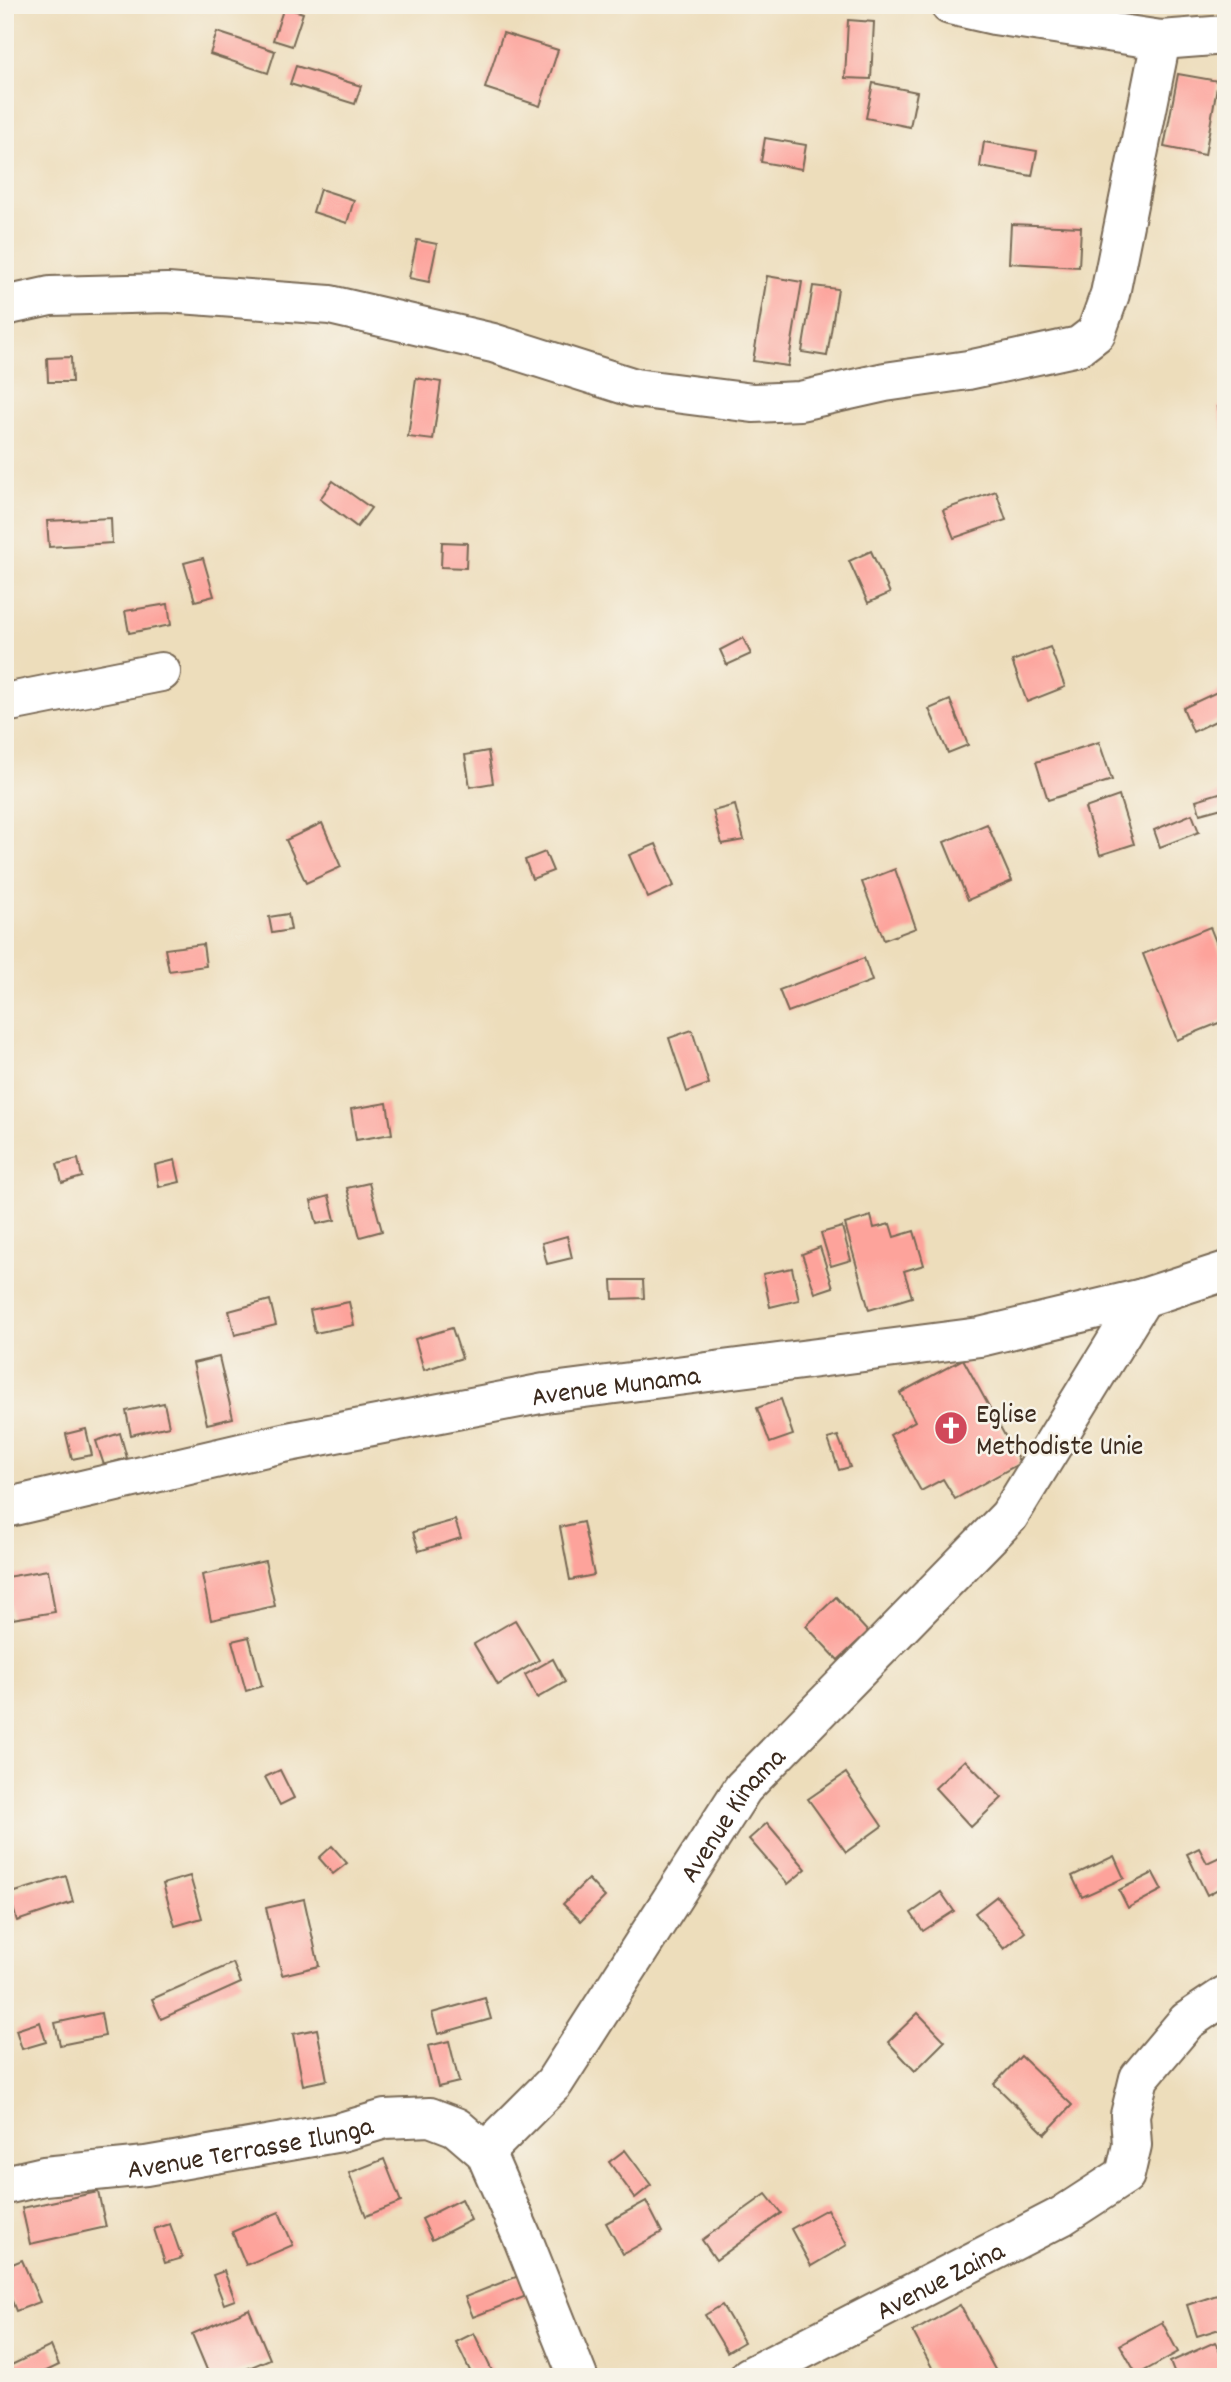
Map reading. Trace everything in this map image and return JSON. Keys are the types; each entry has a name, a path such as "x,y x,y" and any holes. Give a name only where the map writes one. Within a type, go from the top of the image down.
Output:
{"street":[{"path":"950,5 994,15 1161,40 1226,35"},
{"path":"5,306 50,296 167,293 330,305 493,343 635,388 753,403 800,401 885,382 968,370 1079,346 1096,333 1110,293 1161,40"},
{"path":"5,703 161,672"},
{"name":"Avenue Munama","path":"5,1508 283,1443 545,1392 980,1337 1143,1298 1226,1271"},
{"name":"Avenue Kinama","path":"485,2152 554,2083 743,1788 1009,1516 1143,1298"},
{"name":"Avenue Zaina","path":"749,2377 1062,2217 1125,2175 1132,2146 1130,2115 1139,2078 1187,2021 1226,1995"},
{"name":"Avenue Terrasse Ilunga","path":"5,2185 44,2176 146,2166 341,2132 385,2119 430,2117 456,2127 485,2152"},
{"path":"485,2152 578,2377"}],"building":[{"path":"284,7 303,13 292,46 273,40"},
{"path":"848,20 874,22 871,79 845,78"},
{"path":"217,32 275,51 268,73 210,54"},
{"path":"503,33 558,50 540,106 485,88"},
{"path":"296,66 361,86 355,104 290,84"},
{"path":"1178,74 1218,81 1205,155 1164,147"},
{"path":"873,83 917,92 910,127 866,118"},
{"path":"765,138 806,145 802,169 761,162"},
{"path":"984,142 1037,151 1032,176 980,167"},
{"path":"320,189 354,200 347,223 313,212"},
{"path":"1011,224 1081,227 1079,267 1009,263"},
{"path":"417,240 437,244 429,282 409,278"},
{"path":"767,276 802,282 788,366 753,361"},
{"path":"813,286 838,289 827,356 802,352"},
{"path":"71,357 72,382 48,382 47,358"},
{"path":"416,378 441,382 433,440 408,437"},
{"path":"1226,405 1226,436 1225,436 1218,407"},
{"path":"333,481 371,508 357,527 320,499"},
{"path":"996,491 1006,520 954,538 943,510"},
{"path":"111,518 112,543 49,547 47,521"},
{"path":"442,542 467,543 466,568 441,567"},
{"path":"871,551 890,593 868,603 849,561"},
{"path":"203,558 214,596 195,601 184,563"},
{"path":"168,604 171,625 129,633 125,611"},
{"path":"743,638 751,654 727,665 720,650"},
{"path":"1050,647 1065,687 1027,702 1012,661"},
{"path":"1219,691 1226,705 1226,716 1193,732 1183,708"},
{"path":"950,700 968,745 948,753 929,709"},
{"path":"1099,742 1112,780 1048,800 1036,762"},
{"path":"488,751 493,783 470,787 465,755"},
{"path":"1226,791 1226,807 1200,814 1196,800"},
{"path":"1119,796 1134,844 1100,855 1085,808"},
{"path":"735,805 744,840 722,844 713,811"},
{"path":"1192,814 1199,832 1160,847 1154,830"},
{"path":"322,823 341,867 306,883 286,840"},
{"path":"987,824 1012,881 968,900 944,842"},
{"path":"656,844 674,886 648,898 629,855"},
{"path":"545,852 553,871 532,879 525,860"},
{"path":"895,869 916,928 884,940 862,882"},
{"path":"288,914 291,930 272,933 269,917"},
{"path":"1210,927 1226,967 1226,1020 1177,1040 1143,954"},
{"path":"203,944 206,966 169,971 165,949"},
{"path":"864,958 872,981 788,1012 779,990"},
{"path":"692,1030 709,1084 687,1092 669,1038"},
{"path":"387,1103 392,1134 356,1140 351,1109"},
{"path":"78,1159 82,1177 62,1183 57,1164"},
{"path":"175,1160 180,1182 159,1187 155,1165"},
{"path":"369,1183 382,1231 360,1237 347,1188"},
{"path":"329,1196 335,1220 317,1224 311,1201"},
{"path":"871,1216 874,1228 890,1224 894,1237 914,1231 924,1265 904,1271 912,1297 869,1310 845,1224"},
{"path":"842,1227 851,1260 831,1266 821,1233"},
{"path":"567,1236 572,1258 547,1264 542,1243"},
{"path":"820,1247 833,1287 815,1293 802,1254"},
{"path":"792,1268 799,1300 770,1307 763,1274"},
{"path":"612,1280 643,1280 644,1298 613,1299"},
{"path":"270,1300 276,1325 235,1335 229,1311"},
{"path":"349,1302 354,1325 315,1333 310,1310"},
{"path":"452,1328 462,1358 424,1370 415,1339"},
{"path":"219,1357 233,1418 207,1424 193,1363"},
{"name":"Eglise Methodiste Unie","path":"963,1359 1020,1463 955,1499 943,1479 921,1491 890,1435 915,1421 900,1393"},
{"path":"781,1399 793,1435 770,1443 757,1408"},
{"path":"164,1403 169,1426 131,1435 126,1411"},
{"path":"86,1429 92,1455 72,1459 66,1434"},
{"path":"120,1433 127,1458 104,1465 96,1441"},
{"path":"838,1436 850,1467 839,1470 828,1439"},
{"path":"455,1520 461,1538 419,1551 413,1532"},
{"path":"583,1522 594,1575 570,1580 560,1527"},
{"path":"265,1561 275,1606 211,1620 202,1575"},
{"path":"48,1570 55,1612 12,1619 6,1577"},
{"path":"836,1597 868,1632 838,1660 806,1626"},
{"path":"515,1620 539,1660 498,1685 474,1644"},
{"path":"249,1637 262,1686 246,1691 232,1641"},
{"path":"553,1659 565,1682 537,1698 525,1675"},
{"path":"965,1760 1002,1798 971,1827 935,1788"},
{"path":"280,1770 294,1798 280,1805 265,1777"},
{"path":"846,1773 882,1826 846,1852 808,1799"},
{"path":"767,1823 806,1869 788,1884 749,1839"},
{"path":"332,1846 347,1863 333,1874 319,1858"},
{"path":"1199,1848 1207,1863 1226,1854 1226,1885 1207,1895 1187,1854"},
{"path":"1114,1856 1124,1878 1082,1897 1072,1876"},
{"path":"1153,1873 1162,1890 1128,1908 1119,1890"},
{"path":"66,1876 73,1902 17,1921 9,1894"},
{"path":"190,1876 202,1918 175,1926 163,1884"},
{"path":"588,1879 605,1897 581,1921 563,1904"},
{"path":"941,1892 954,1911 923,1931 911,1913"},
{"path":"997,1896 1025,1932 1004,1949 975,1913"},
{"path":"304,1899 319,1966 282,1975 266,1908"},
{"path":"233,1963 241,1983 161,2019 152,1999"},
{"path":"485,1998 491,2019 438,2034 432,2013"},
{"path":"101,2013 105,2036 60,2045 55,2023"},
{"path":"918,2013 945,2041 915,2071 888,2042"},
{"path":"40,2022 46,2042 22,2049 16,2030"},
{"path":"317,2029 327,2080 303,2085 293,2034"},
{"path":"449,2041 459,2082 438,2087 428,2046"},
{"path":"1021,2056 1072,2105 1045,2134 994,2084"},
{"path":"625,2150 651,2185 635,2198 609,2162"},
{"path":"384,2159 401,2202 366,2216 349,2173"},
{"path":"98,2192 106,2227 30,2244 22,2208"},
{"path":"766,2194 781,2213 716,2260 702,2240"},
{"path":"461,2199 471,2220 432,2240 422,2219"},
{"path":"646,2201 662,2232 623,2254 606,2223"},
{"path":"827,2209 847,2245 811,2266 791,2229"},
{"path":"279,2212 293,2245 246,2265 232,2232"},
{"path":"170,2224 182,2258 165,2263 154,2229"},
{"path":"22,2260 40,2302 16,2311 5,2283 5,2267"},
{"path":"224,2271 235,2300 224,2304 213,2275"},
{"path":"521,2275 529,2295 473,2317 465,2297"},
{"path":"1226,2292 1226,2327 1197,2336 1187,2305"},
{"path":"722,2305 744,2342 727,2352 705,2315"},
{"path":"960,2305 999,2377 937,2377 913,2332"},
{"path":"249,2309 270,2359 228,2377 210,2377 192,2334"},
{"path":"1162,2322 1178,2352 1137,2375 1120,2345"},
{"path":"474,2333 495,2377 473,2377 456,2342"},
{"path":"1215,2342 1226,2365 1226,2377 1176,2377 1170,2362"},
{"path":"51,2346 59,2365 34,2377 5,2377 5,2368"}],"place":[{"name":"Eglise Methodiste Unie","path":"951,1428"}]}
